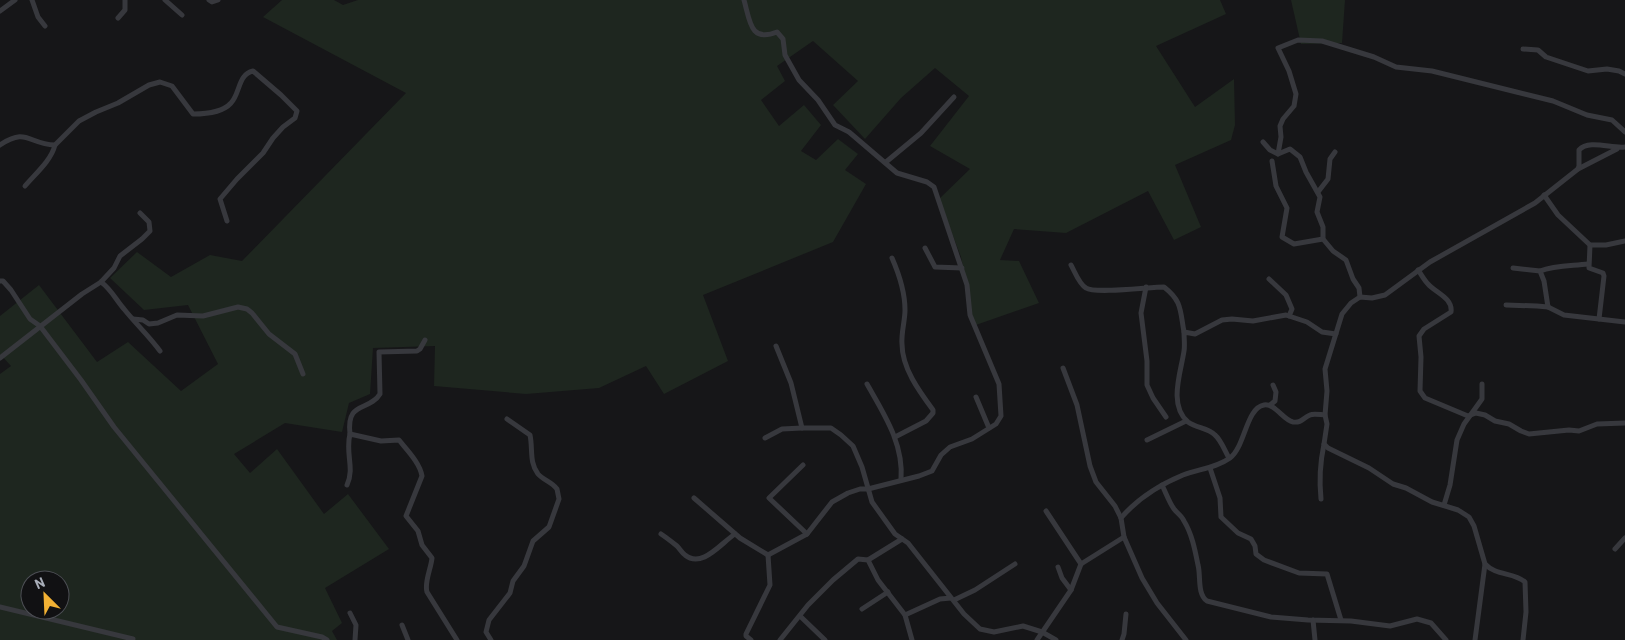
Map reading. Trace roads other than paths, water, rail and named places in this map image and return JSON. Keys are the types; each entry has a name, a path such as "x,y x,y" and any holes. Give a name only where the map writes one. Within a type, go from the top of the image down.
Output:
{"street":[{"path":"0,11 15,0"},
{"path":"32,0 38,17 45,26"},
{"path":"118,18 125,10 124,0"},
{"path":"165,0 182,15"},
{"path":"209,0 212,2 218,0"},
{"path":"744,0 752,28 764,37 777,32 780,34 783,39 786,55 799,80 818,100 835,125 849,132 897,173 927,182 934,187 967,284 970,315 999,384 1001,416 996,424 972,439 950,447 941,455 932,471 868,490 860,489 832,502 807,534 768,555"},
{"path":"1278,154 1281,137 1280,126 1283,119 1294,106 1296,94 1289,70 1278,48 1298,40 1322,41 1374,57 1396,67 1432,71 1524,92 1588,115 1612,120 1625,132"},
{"path":"1523,49 1538,50 1546,57 1588,72 1607,69 1625,74"},
{"path":"25,186 49,158 55,145 79,121 96,112 160,82 172,86 193,114 224,109 234,100 244,77 253,71 281,95 297,111 297,114 220,200 227,221"},
{"path":"886,162 921,133 954,96"},
{"path":"0,145 14,137 23,136 34,141 55,145"},
{"path":"1264,142 1270,150 1278,154 1290,149 1300,157 1320,197 1317,212 1323,227 1323,239 1333,251 1346,260 1359,288 1360,297"},
{"path":"1578,169 1579,150 1583,146 1625,147"},
{"path":"1322,499 1320,475 1327,424 1325,415 1327,391 1325,369 1342,314 1351,303 1360,297 1372,298 1385,295 1418,270 1469,239 1535,203 1578,169 1618,148"},
{"path":"1318,192 1328,180 1330,159 1335,152"},
{"path":"1272,161 1276,186 1287,208 1282,237 1294,244 1323,239"},
{"path":"1544,194 1558,215 1590,245 1606,245 1625,241"},
{"path":"0,358 82,294 101,282 114,268 120,256 150,231 148,222 140,213"},
{"path":"1590,245 1589,268 1603,273 1604,276 1599,319"},
{"path":"925,248 935,267 962,268"},
{"path":"892,258 903,290 905,308 902,345 906,366 933,413 926,420 895,437"},
{"path":"1513,268 1540,271 1551,267 1588,264"},
{"path":"1071,265 1087,290 1100,291 1164,287 1175,296 1180,308 1184,332 1184,350 1177,398 1179,408 1186,421 1216,435 1230,458"},
{"path":"1418,270 1428,284 1449,301 1452,310 1424,329 1419,336 1421,357 1420,391 1425,398 1468,416 1476,413 1485,415 1495,421 1509,424 1529,434 1569,430 1579,431 1597,424 1625,424"},
{"path":"1540,271 1544,281 1548,307"},
{"path":"1269,279 1286,295 1292,308 1289,316"},
{"path":"0,281 3,281 11,290 30,319 40,326 114,428 277,627 328,640"},
{"path":"101,282 106,285 160,351"},
{"path":"1146,287 1140,313 1147,385 1166,417"},
{"path":"1506,305 1548,307 1564,315 1625,322"},
{"path":"134,319 143,320 149,324 158,323 177,316 203,316 238,308 246,309 252,313 269,334 295,354 303,374"},
{"path":"1184,332 1194,334 1222,320 1232,318 1253,321 1278,316 1289,316 1307,322 1322,332 1336,334"},
{"path":"347,485 352,475 348,445 349,425 354,412 374,401 380,394 378,352 417,350 420,349 425,340"},
{"path":"776,346 791,383 802,428"},
{"path":"1064,368 1077,405 1092,473 1096,482 1115,506 1121,518 1124,537 1142,578 1157,603 1186,640"},
{"path":"867,384 895,437 902,465 901,480"},
{"path":"1444,505 1450,485 1458,440 1468,416 1482,399 1482,384"},
{"path":"1270,405 1275,401 1276,392 1273,385"},
{"path":"976,397 989,428"},
{"path":"1121,518 1142,497 1162,485 1184,475 1210,468 1230,458 1239,448 1249,420 1259,407 1265,404 1270,405 1291,422 1301,422 1310,415 1325,415"},
{"path":"491,640 486,632 489,620 510,593 513,581 524,566 533,541 549,527 558,499 557,489 538,474 534,466 531,458 530,435 506,419"},
{"path":"1147,440 1186,421"},
{"path":"765,438 782,429 831,428 853,446 862,467 872,502 895,534 908,543 964,614 980,629 994,632 1024,626 1042,632 1056,640"},
{"path":"350,434 381,441 399,440 422,472 406,516 418,531 422,545 432,558 426,587 427,592 457,640"},
{"path":"1324,444 1328,448 1377,472 1393,484 1406,488 1432,502 1458,510 1469,517 1474,526 1485,564 1478,629 1475,640"},
{"path":"803,465 769,498 807,534"},
{"path":"1210,468 1220,498 1221,517 1238,533 1251,540 1255,546 1256,554 1264,560 1299,573 1327,574 1341,620"},
{"path":"1162,485 1175,510 1184,519 1200,570 1203,598 1207,601 1271,617 1341,620 1390,626 1417,619 1431,623 1446,640"},
{"path":"694,498 736,534 768,555"},
{"path":"1046,511 1081,564"},
{"path":"661,534 678,547 685,556 699,560 706,558 724,541 736,534"},
{"path":"1037,640 1071,590 1081,564 1124,537"},
{"path":"1615,549 1625,538"},
{"path":"780,640 808,605 858,559 868,560 902,539"},
{"path":"751,640 746,634 770,586 768,555"},
{"path":"868,560 878,580 905,615 912,640"},
{"path":"905,615 940,599 953,599 975,590 1015,564"},
{"path":"1485,564 1489,568 1521,578 1525,582 1526,612 1523,640"},
{"path":"1058,567 1062,578 1071,590"},
{"path":"862,609 888,592"},
{"path":"0,607 133,639"},
{"path":"350,613 356,625 354,640"},
{"path":"1122,640 1126,614"},
{"path":"800,616 825,640"},
{"path":"1313,620 1316,640"},
{"path":"402,625 408,640"}]}
